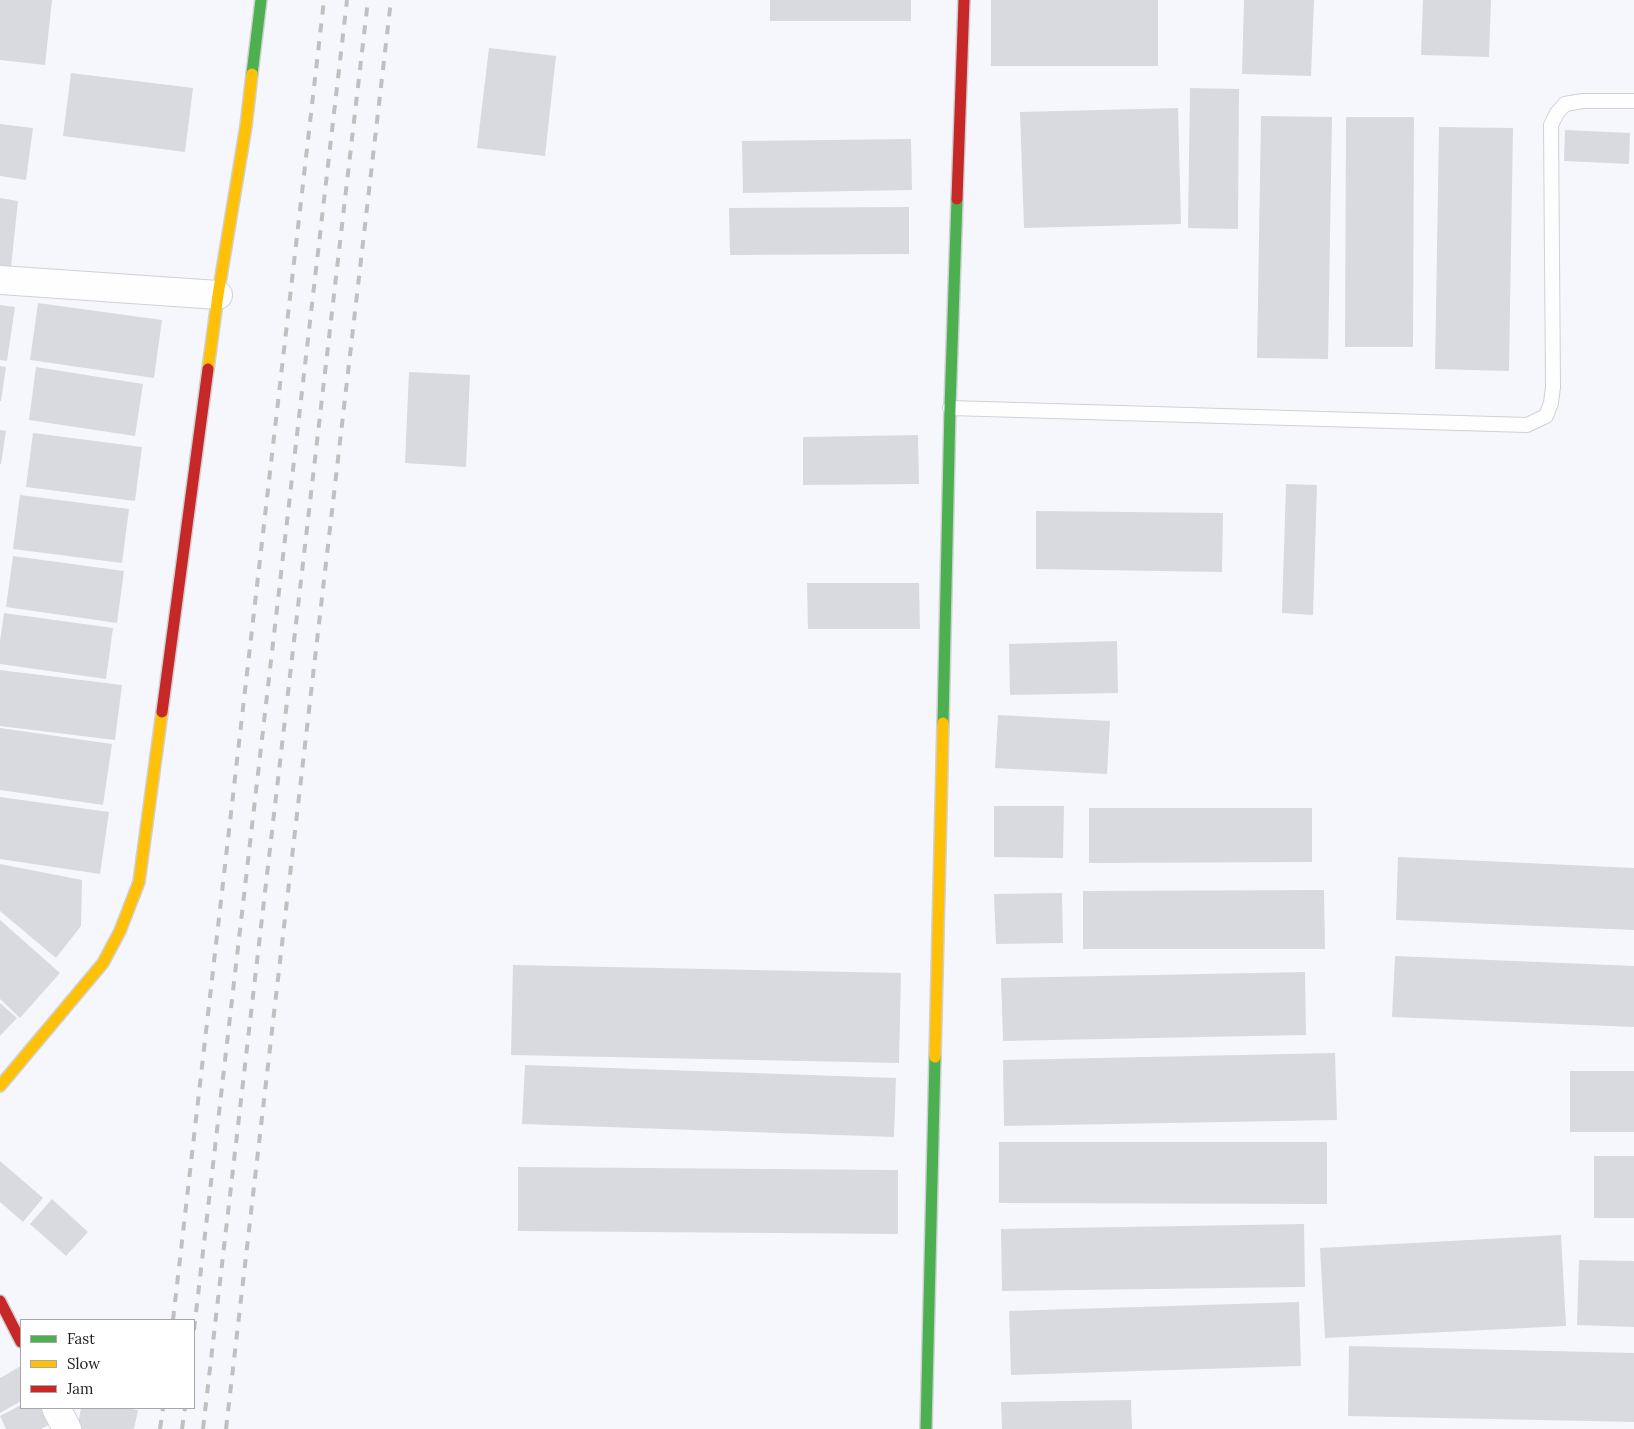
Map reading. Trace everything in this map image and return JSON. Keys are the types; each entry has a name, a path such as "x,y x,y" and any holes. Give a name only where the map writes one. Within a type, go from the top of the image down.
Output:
{"street":[{"path":"0,1086 102,963 120,931 139,882 218,294 246,126 261,0"},
{"path":"926,1429 950,408 964,0"},
{"path":"13,282 218,294"},
{"path":"0,1301 20,1340"},
{"path":"57,1409 67,1429"}],"lane":[{"path":"950,408 1527,425 1546,416 1553,387 1551,125 1557,112 1565,104 1582,101 1634,101"}],"building":[{"path":"0,0 52,0 45,65 0,60"},
{"path":"770,0 911,0 911,21 770,21"},
{"path":"991,0 1158,0 1158,66 991,66"},
{"path":"1244,0 1314,0 1311,76 1242,74"},
{"path":"1423,0 1491,0 1489,57 1421,55"},
{"path":"489,48 556,56 545,156 477,148"},
{"path":"71,73 193,88 185,152 63,136"},
{"path":"1190,88 1239,89 1238,229 1188,228"},
{"path":"1178,108 1181,224 1024,228 1020,112"},
{"path":"1261,116 1332,117 1328,359 1257,358"},
{"path":"1346,117 1414,117 1413,347 1345,347"},
{"path":"0,124 33,128 26,180 0,176"},
{"path":"1439,127 1513,128 1509,371 1435,369"},
{"path":"1565,130 1630,133 1629,164 1564,161"},
{"path":"911,139 912,190 743,193 742,141"},
{"path":"0,198 18,201 11,267 0,266"},
{"path":"909,207 909,254 730,255 729,208"},
{"path":"38,303 162,320 154,378 30,360"},
{"path":"0,305 15,307 7,361 0,360"},
{"path":"0,366 6,367 1,401 0,401"},
{"path":"36,367 143,384 135,436 29,420"},
{"path":"409,372 470,375 466,467 405,463"},
{"path":"0,430 6,431 1,464 0,464"},
{"path":"33,433 142,447 135,501 26,487"},
{"path":"918,435 919,484 803,485 803,437"},
{"path":"1286,484 1317,485 1313,615 1282,613"},
{"path":"20,495 129,509 122,563 13,549"},
{"path":"1036,511 1223,513 1222,572 1036,569"},
{"path":"13,556 124,571 117,623 6,607"},
{"path":"807,583 919,583 920,629 808,629"},
{"path":"4,613 113,628 106,679 0,664 0,641"},
{"path":"1117,641 1118,693 1010,695 1009,644"},
{"path":"0,670 122,685 115,740 0,726"},
{"path":"998,715 1110,721 1107,774 995,768"},
{"path":"0,728 112,744 103,805 0,790"},
{"path":"0,797 109,812 100,874 0,859"},
{"path":"994,806 1064,806 1063,858 994,857"},
{"path":"1089,808 1312,808 1312,862 1089,863"},
{"path":"1398,857 1634,868 1634,930 1396,920"},
{"path":"0,864 82,880 81,926 56,958 0,911"},
{"path":"1324,890 1325,949 1083,949 1083,891"},
{"path":"1062,893 1063,943 996,944 994,894"},
{"path":"0,920 60,973 20,1018 0,999"},
{"path":"1395,956 1634,966 1634,1027 1392,1017"},
{"path":"513,965 901,973 899,1063 511,1055"},
{"path":"1305,972 1306,1035 1003,1041 1001,978"},
{"path":"0,1003 17,1018 0,1036"},
{"path":"1335,1053 1337,1120 1004,1126 1003,1060"},
{"path":"525,1065 896,1078 894,1137 522,1124"},
{"path":"1570,1071 1634,1071 1634,1132 1570,1132"},
{"path":"999,1142 1327,1142 1327,1204 999,1203"},
{"path":"1594,1156 1634,1156 1634,1218 1594,1218"},
{"path":"0,1161 43,1198 23,1222 0,1202"},
{"path":"518,1167 898,1170 898,1234 518,1231"},
{"path":"52,1199 88,1232 66,1256 30,1224"},
{"path":"1304,1224 1305,1287 1002,1291 1001,1229"},
{"path":"1561,1235 1566,1326 1325,1338 1320,1248"},
{"path":"1579,1260 1634,1261 1634,1327 1577,1325"},
{"path":"1299,1302 1301,1366 1011,1375 1009,1311"},
{"path":"1349,1346 1634,1353 1634,1422 1348,1416"},
{"path":"20,1367 20,1402 0,1413 0,1378"},
{"path":"1131,1400 1132,1429 1002,1429 1001,1402"},
{"path":"20,1406 20,1409 46,1409 54,1422 41,1429 6,1429 0,1416"},
{"path":"81,1409 138,1410 134,1429 77,1429"}],"railway":[{"path":"173,1319 324,0"},
{"path":"195,1321 347,0"},
{"path":"203,1429 368,0"},
{"path":"226,1429 391,0"},
{"path":"160,1429 163,1409"},
{"path":"182,1429 185,1409"}],"traffic: fast":[{"path":"252,74 261,0"},
{"path":"943,723 957,199"},
{"path":"926,1429 935,1057"}],"traffic: slow":[{"path":"208,369 218,295 246,126 252,74"},
{"path":"0,1086 103,963 120,931 139,882 162,712"},
{"path":"935,1057 943,723"}],"traffic: jam":[{"path":"957,199 964,0"},
{"path":"162,712 208,369"},
{"path":"0,1301 20,1340"}]}
